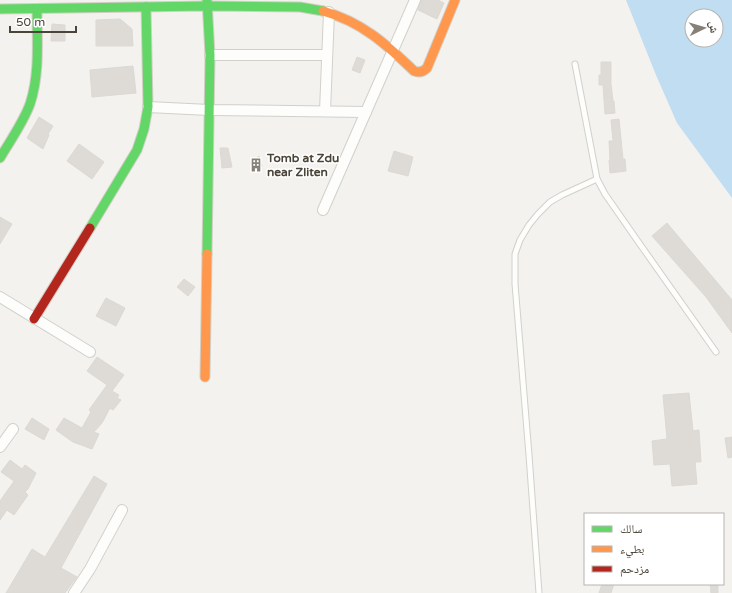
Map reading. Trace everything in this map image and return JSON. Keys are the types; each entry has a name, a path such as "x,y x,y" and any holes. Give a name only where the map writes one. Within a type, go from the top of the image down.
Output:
{"street":[{"path":"323,210 415,0"},
{"path":"0,10 146,7 207,3 301,3 310,8 342,16 365,29 376,36 414,71 420,72 427,68 455,0"},
{"path":"205,377 210,55 207,3"},
{"path":"34,319 137,150 145,130 148,107 146,7"},
{"path":"0,158 27,112 33,94 36,72 36,9"},
{"path":"325,111 329,12"},
{"path":"210,55 327,55"},
{"path":"148,107 209,110 366,112"},
{"path":"0,297 90,352"},
{"path":"0,447 13,429"},
{"path":"74,593 90,569 122,510"}],"lane":[{"path":"575,64 597,179 605,194 716,352"},
{"path":"539,593 530,455 515,284 515,254 520,240 529,225 550,202 562,194 597,179"}],"water":[{"path":"626,0 732,0 732,198 677,123"}],"building":[{"path":"421,0 438,0 444,3 437,19 418,10"},
{"path":"120,19 132,29 133,46 96,46 96,20"},
{"path":"52,24 65,25 65,41 51,41"},
{"path":"357,57 365,60 360,73 352,70"},
{"path":"601,62 611,62 611,84 615,113 605,114 603,85 599,85"},
{"path":"133,66 136,93 92,97 90,70"},
{"path":"39,117 53,126 48,134 49,135 43,149 27,138"},
{"path":"619,119 623,159 625,159 626,171 610,173 609,141 613,141 611,120"},
{"path":"79,144 104,162 92,179 67,161"},
{"path":"220,148 228,148 232,167 222,168"},
{"path":"394,151 413,157 408,176 388,171"},
{"name":"Tomb at Zdu near Zliten","path":"259,156 262,166 255,171 250,163"},
{"path":"0,217 12,224 0,244"},
{"path":"667,223 732,300 732,333 706,297 652,236"},
{"path":"184,279 195,287 188,296 177,287"},
{"path":"106,298 125,308 116,326 96,316"},
{"path":"97,357 124,375 112,391 119,395 117,398 121,400 113,410 110,408 102,423 94,432 99,434 92,449 73,442 56,430 64,418 82,428 91,412 89,410 107,385 87,371"},
{"path":"689,393 693,431 699,430 701,462 695,462 697,484 672,486 670,464 654,465 652,441 667,439 663,395"},
{"path":"32,418 49,429 44,440 25,429"},
{"path":"732,437 732,457 728,458 725,438"},
{"path":"10,460 22,469 25,465 36,473 25,492 28,495 14,515 7,510 0,520 0,501 14,481 1,472"},
{"path":"94,476 107,484 61,568 77,577 65,593 6,593 32,549 45,557"},
{"path":"602,585 614,585 611,593 599,593"},
{"path":"710,585 718,585 718,593 711,593"}],"traffic: fast":[{"path":"207,0 210,55 207,254"},
{"path":"0,9 207,6 300,7 323,11"},
{"path":"90,228 137,150 144,129 148,107 146,7"},
{"path":"0,158 24,118 33,93 37,69 37,9"}],"traffic: slow":[{"path":"323,11 350,21 362,28 383,43 414,71 419,72 427,68 455,0"},
{"path":"205,377 207,254"}],"traffic: jam":[{"path":"34,319 90,228"}],"place":[{"name":"Tomb at Zdu near Zliten","path":"256,165"}]}
